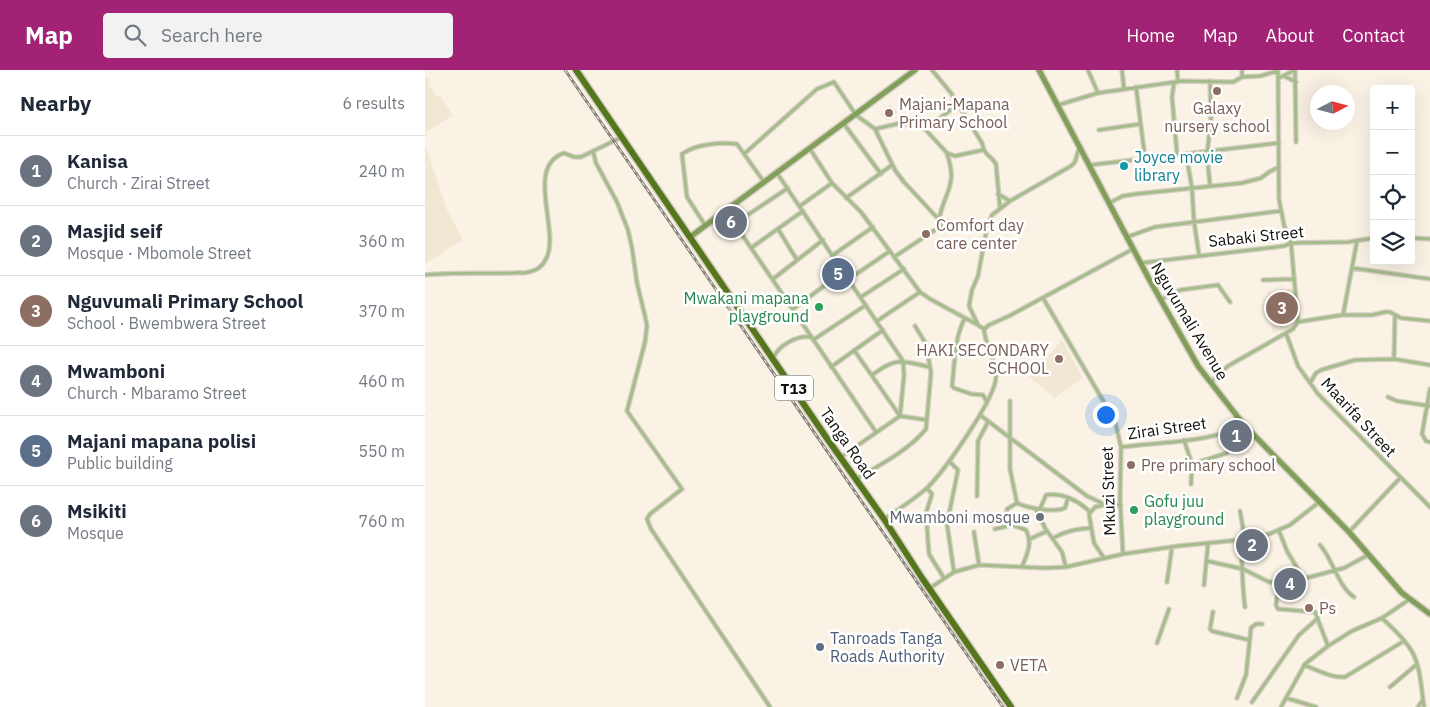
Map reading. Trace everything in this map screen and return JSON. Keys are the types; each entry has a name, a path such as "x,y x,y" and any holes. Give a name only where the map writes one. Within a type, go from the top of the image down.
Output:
{"highway":[{"name":"Tanga Road","path":"576,70 885,519 1011,707"}],"street":[{"path":"690,237 915,70"},
{"path":"931,70 951,93 982,143 983,150 996,164 1000,208"},
{"name":"Nguvumali Avenue","path":"1039,70 1141,263 1210,382 1244,425 1318,503 1349,532 1367,555 1403,593 1430,614"},
{"path":"1088,70 1098,93"},
{"path":"1122,70 1124,89"},
{"path":"1177,70 1172,105 1177,154"},
{"path":"1242,70 1243,77"},
{"path":"1058,106 1098,93 1176,82 1233,82 1243,77 1260,76 1278,70 1280,212 1291,243 1298,322"},
{"path":"1278,79 1295,70 1296,142"},
{"path":"1283,76 1296,82"},
{"path":"1210,81 1211,119 1207,155 1210,185"},
{"path":"744,154 817,89 834,82 856,115 875,129 892,165 904,182 943,224"},
{"path":"1136,87 1145,158"},
{"path":"923,128 939,119 957,104"},
{"path":"875,129 901,123 923,128 947,153 952,167 951,187 942,206 939,219"},
{"path":"844,124 881,174"},
{"path":"1099,130 1140,124"},
{"path":"425,275 449,273 471,275 527,273 542,266 548,255 549,242 545,201 547,168 550,163 558,155 564,153 574,157 581,157 623,136"},
{"path":"1090,165 1279,143"},
{"path":"705,226 687,197 682,154 690,148 737,144 765,182"},
{"path":"978,325 969,306 972,290 978,276 987,227 992,215 1009,201 1071,166 1075,162 1079,145"},
{"path":"810,149 832,183 861,212 920,292 984,329"},
{"path":"947,153 955,156 983,150"},
{"path":"593,151 596,163 617,202 628,230 647,326 645,342 627,412 682,489 650,514 647,519 651,529 770,707"},
{"path":"1186,154 1192,188 1199,255"},
{"path":"846,198 892,165"},
{"path":"1109,203 1123,196 1242,183 1261,178 1267,172 1279,167"},
{"path":"777,173 903,361 904,375 900,416"},
{"path":"800,206 832,183"},
{"path":"734,224 788,188"},
{"path":"998,194 1009,201"},
{"path":"726,211 876,432"},
{"path":"751,248 803,211"},
{"path":"1127,237 1155,227 1280,212"},
{"path":"894,257 943,224 951,221 987,227"},
{"path":"833,255 873,227"},
{"path":"777,229 797,260"},
{"name":"Sabaki Street","path":"1141,263 1284,246 1291,243 1370,238"},
{"path":"1415,238 1430,239"},
{"path":"773,279 823,240"},
{"path":"1342,315 1357,240"},
{"path":"984,329 1133,248"},
{"path":"849,279 890,251"},
{"path":"1352,268 1430,279"},
{"path":"861,297 904,269"},
{"path":"793,310 844,271"},
{"path":"1263,280 1294,279"},
{"path":"1161,299 1180,290 1218,285 1230,302"},
{"path":"877,321 920,292"},
{"name":"Mkuzi Street","path":"1043,298 1115,421 1121,447 1123,554"},
{"path":"773,358 780,348 795,338 801,336 812,339 866,305"},
{"path":"1210,382 1228,366 1286,333 1298,322 1342,315 1372,315 1385,312 1390,312 1401,318 1430,321"},
{"path":"1394,359 1395,315"},
{"path":"965,318 957,344 952,386 971,394 983,395 987,402"},
{"path":"856,479 921,436 926,428 931,380 930,367 926,344 915,326"},
{"path":"885,519 927,488 949,461 987,402 996,378 984,329"},
{"path":"831,367 883,330"},
{"name":"Maarifa Street","path":"1286,333 1298,366 1318,394 1430,506"},
{"path":"854,350 900,416"},
{"path":"1310,383 1316,373 1321,370 1350,361 1394,359 1430,365"},
{"path":"872,375 888,363 903,361 930,367"},
{"path":"1430,389 1429,406 1422,434 1425,441 1430,442"},
{"path":"1388,397 1429,406"},
{"path":"1010,401 1010,468 1017,503"},
{"path":"980,415 1087,496 1107,504 1121,505"},
{"path":"841,457 900,416 927,420"},
{"path":"977,496 977,441 988,422"},
{"name":"Zirai Street","path":"1121,447 1184,440 1233,431 1244,425"},
{"path":"1184,440 1192,464 1191,484"},
{"path":"1192,464 1227,453"},
{"path":"949,461 958,470 947,524 954,572"},
{"path":"1349,532 1400,478"},
{"path":"927,488 932,494 926,513 929,554 944,578"},
{"path":"1037,508 1046,495 1053,494 1079,502 1090,512 1094,543 1105,558"},
{"path":"1012,525 1007,509 1017,503 1037,508 1063,510 1068,498"},
{"path":"930,588 954,572 979,565 1067,567 1123,554 1243,539 1279,531 1297,521 1318,503"},
{"path":"1090,512 1095,507 1107,504"},
{"path":"1037,508 1047,531 1062,552 1067,567"},
{"path":"1240,511 1243,539 1242,584 1245,607"},
{"path":"995,529 1012,525 1026,530 1030,539 1023,566"},
{"path":"1053,538 1063,532 1091,528"},
{"path":"1030,539 1047,531"},
{"path":"1279,531 1287,551 1303,578"},
{"path":"974,532 979,565"},
{"path":"1204,585 1207,544"},
{"path":"1320,545 1326,552 1345,589 1354,597"},
{"path":"1167,582 1172,547"},
{"path":"1207,561 1243,569 1265,581 1279,582 1335,570 1355,563 1367,555"},
{"path":"1279,582 1276,604 1278,609 1315,612 1328,646"},
{"path":"1281,707 1304,665 1328,646 1352,631 1383,618 1410,599"},
{"path":"1157,643 1169,609"},
{"path":"1213,612 1210,629 1212,631 1249,640"},
{"path":"1252,702 1299,635 1318,618"},
{"path":"1383,618 1412,652 1424,707"},
{"path":"1237,698 1246,675 1251,628 1253,625 1262,624"},
{"path":"1304,665 1323,673 1340,677 1345,676 1404,641"},
{"path":"1390,688 1416,664"},
{"path":"1286,698 1316,707"},
{"path":"1418,707 1423,701"}],"shaded area":[{"path":"427,77 430,81 428,83 437,97 440,96 453,115 428,131 425,135 425,78"},
{"name":"Majani-Mapana Primary School","path":"890,104 898,112 888,121 880,114"},
{"path":"425,144 447,210 463,240 425,264"},
{"path":"1293,288 1296,322 1292,328 1272,333 1268,294"},
{"name":"HAKI SECONDARY SCHOOL","path":"1062,340 1083,378 1055,398 1029,377"}],"railway":[{"path":"565,70 1003,707"}],"place":[{"name":"Galaxy nursery school","path":"1217,91"},
{"name":"Majani-Mapana Primary School","path":"889,113"},
{"name":"Joyce movie library","path":"1124,166"},
{"name":"Msikiti","path":"731,222"},
{"name":"Comfort day care center","path":"926,234"},
{"name":"Majani mapana polisi","path":"838,274"},
{"name":"Mwakani mapana playground","path":"819,307"},
{"name":"Nguvumali Primary School","path":"1282,308"},
{"name":"HAKI SECONDARY SCHOOL","path":"1059,359"},
{"name":"Kanisa","path":"1236,436"},
{"name":"Pre primary school","path":"1131,465"},
{"name":"Gofu juu playground","path":"1134,510"},
{"name":"Mwamboni mosque","path":"1040,517"},
{"name":"Masjid seif","path":"1252,545"},
{"name":"Mwamboni","path":"1290,584"},
{"name":"Ps","path":"1309,608"},
{"name":"Tanroads Tanga Roads Authority","path":"820,647"},
{"name":"VETA","path":"1000,665"}]}
